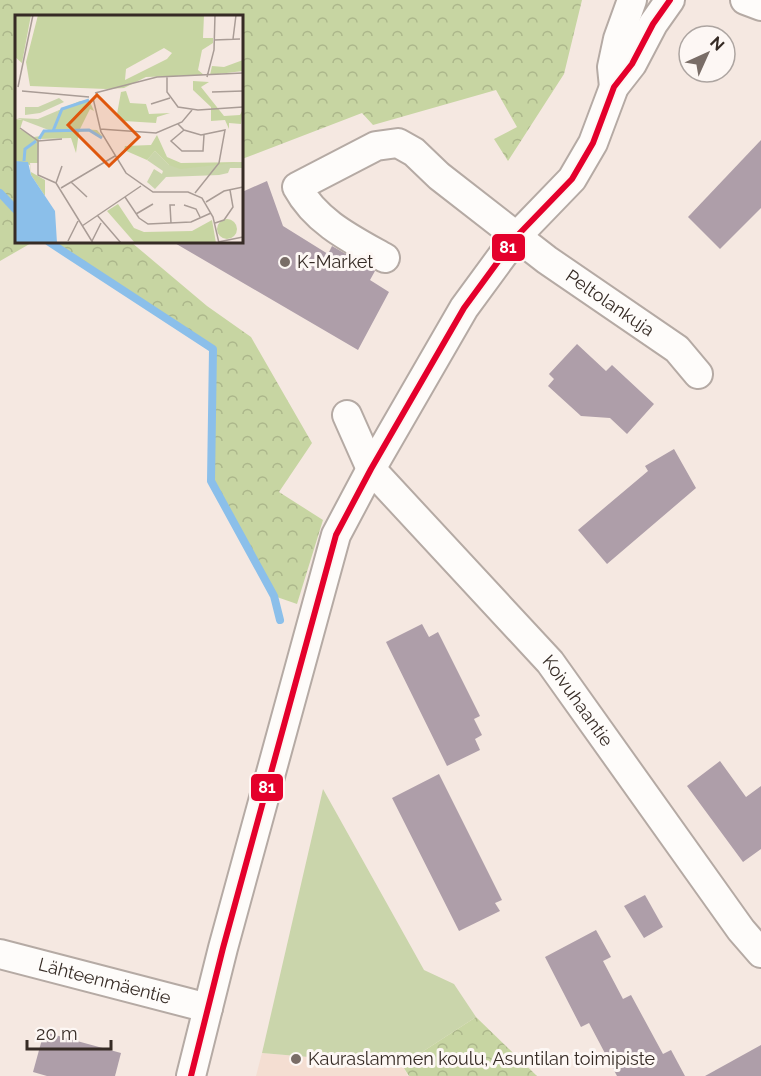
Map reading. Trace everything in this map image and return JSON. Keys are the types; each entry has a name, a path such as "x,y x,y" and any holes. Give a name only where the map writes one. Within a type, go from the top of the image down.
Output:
{"street":[{"path":"615,87 612,67 618,39 632,0"},
{"path":"192,1076 208,1008 336,535 464,308 516,237 572,179 593,143 615,87 632,64 653,24 670,0"},
{"path":"745,0 761,6"},
{"name":"Peltolankuja","path":"385,258 337,231 306,203 297,187 376,146 398,143 414,152 439,176 516,237 677,348 698,374"},
{"name":"Koivuhaantie","path":"347,416 371,470 550,662 741,930 761,953"},
{"name":"Lähteenmäentie","path":"0,954 208,1008"}],"shaded area":[{"name":"Kauraslammen koulu, Asuntilan toimipiste","path":"262,1053 402,1065 408,1076 256,1076"}],"green space":[{"path":"0,0 582,0 564,74 508,161 494,139 517,127 496,90 373,125 362,113 243,159 243,15 15,15 15,243 31,243 0,261"},
{"path":"51,243 132,243 207,306 251,337 312,443 279,492 323,520 297,604 274,596 211,481 212,349"},
{"path":"323,789 424,970 454,984 476,1017 402,1065 262,1053"},
{"path":"476,1017 537,1076 409,1076 402,1065"}],"building":[{"path":"761,140 761,208 720,249 688,217"},
{"name":"K-Market","path":"267,181 283,226 328,254 332,246 375,271 370,280 389,292 358,350 175,243 243,243 243,192"},
{"path":"577,344 606,371 612,365 654,404 627,434 610,418 581,416 548,386 554,379 549,374"},
{"path":"674,449 696,488 607,564 578,530 648,471 645,466"},
{"path":"422,624 429,637 438,632 480,716 474,719 482,735 475,739 480,750 447,766 386,642"},
{"path":"720,761 746,797 761,786 761,849 743,862 687,786"},
{"path":"439,774 502,900 495,903 500,911 459,931 392,798"},
{"path":"645,895 663,927 644,938 624,906"},
{"path":"596,930 611,957 603,961 623,999 631,995 663,1054 671,1050 685,1076 617,1076 589,1023 581,1027 545,957"},
{"path":"44,1032 121,1053 115,1076 47,1076 33,1072"},
{"path":"761,1045 761,1076 705,1076"}],"waterway":[{"path":"0,193 15,209"},
{"path":"51,243 213,349 211,481 274,596 280,620"}],"transit line":[{"name":"81","path":"191,1076 223,948 336,535 371,469 464,308 516,237 572,179 593,143 614,87 632,64 653,24 670,0"}],"place":[{"name":"K-Market","path":"285,262"},
{"name":"Kauraslammen koulu, Asuntilan toimipiste","path":"296,1059"}]}
